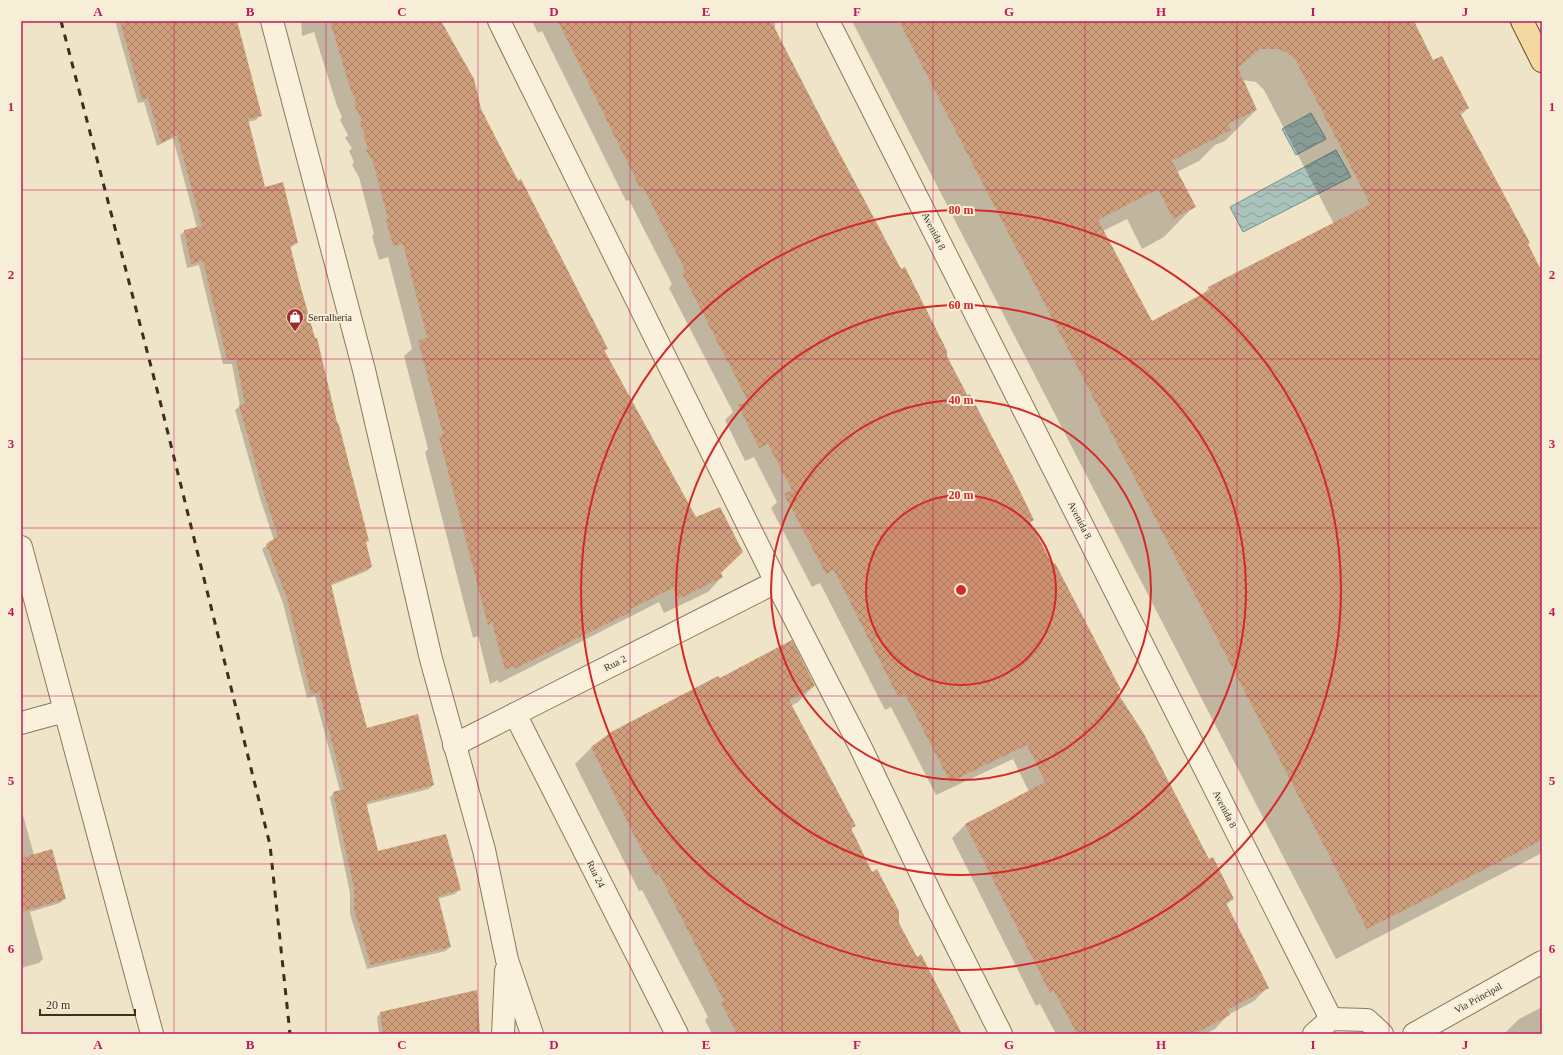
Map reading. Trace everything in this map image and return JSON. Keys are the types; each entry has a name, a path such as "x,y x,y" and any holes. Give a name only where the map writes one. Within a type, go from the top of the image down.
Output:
{"main road":[{"path":"1522,21 1542,61"}],"street":[{"path":"272,21 364,370 431,659 484,850 507,960 532,1034"},
{"path":"499,21 776,582 860,746 934,901 1001,1034"},
{"name":"Avenida 8","path":"828,21 1331,1019"},
{"path":"21,547 152,1034"},
{"name":"Rua 2","path":"454,745 776,582"},
{"path":"21,723 65,712"},
{"name":"Rua 24","path":"515,714 677,1034"},
{"path":"503,1034 507,960"},
{"name":"Via Principal","path":"1414,1034 1542,962"},
{"path":"1314,1034 1331,1019 1367,1020 1382,1034"}],"water":[{"path":"1311,113 1326,139 1296,155 1282,129"},
{"path":"1336,150 1351,177 1243,232 1230,207"}],"building":[{"path":"120,21 237,21 262,116 248,119 265,187 283,182 298,243 290,245 315,338 317,338 337,422 369,541 366,542 372,567 331,584 355,683 367,728 418,714 434,785 366,802 378,851 446,834 461,890 438,896 451,947 371,965 354,909 354,888 333,792 344,789 319,692 311,694 287,598 266,544 278,536 264,494 239,405 245,404 236,360 227,360 203,261 191,264 184,230 202,226 177,135 161,143 148,98 142,100"},
{"path":"330,21 441,21 474,79 481,109 518,181 521,179 608,349 604,350 696,517 720,507 743,552 721,573 723,577 679,599 673,588 630,609 631,612 547,653 514,669 513,666 505,670 492,622 488,625 439,437 443,434 418,341 427,337 403,244 393,246 386,220 388,219 373,162 366,150 368,147 363,136 365,133 359,123 362,120 354,105 356,101 351,91"},
{"path":"558,21 771,21 901,269 905,267 947,351 947,357 967,395 970,394 1014,479 1034,520 1030,522 1052,564 1055,563 1121,690 1117,692 1144,734 1209,859 1213,857 1234,899 1226,903 1269,988 1227,1010 1230,1015 1194,1034 1077,1034 1054,991 1050,993 965,824 1045,782 1027,745 950,782 905,694 898,697 834,570 826,574 784,494 792,490 768,444 759,448 738,405 748,401 682,273 685,270 643,187 640,188"},
{"path":"899,21 1414,21 1433,60 1442,56 1469,108 1460,113 1530,243 1528,244 1542,272 1542,840 1367,929","holes":["1260,49 1278,49 1286,52 1295,59 1370,204 1208,287 1210,290 1152,321 1098,220 1158,189 1173,219 1196,207 1172,161 1231,130 1228,124 1257,110 1238,68"]},
{"path":"792,640 815,686 789,700 856,826 851,828 872,872 877,869 899,911 899,923 917,957 921,954 962,1034 737,1034 721,1003 724,1001 659,874 656,876 633,833 591,747 613,731 718,676 720,678"},
{"path":"52,849 66,899 21,912 21,858"},
{"path":"477,990 480,1034 383,1034 380,1012"}],"railway":[{"path":"61,21 160,401 270,845 290,1034"}],"place":[{"name":"Serralheria","path":"295,332"}]}
